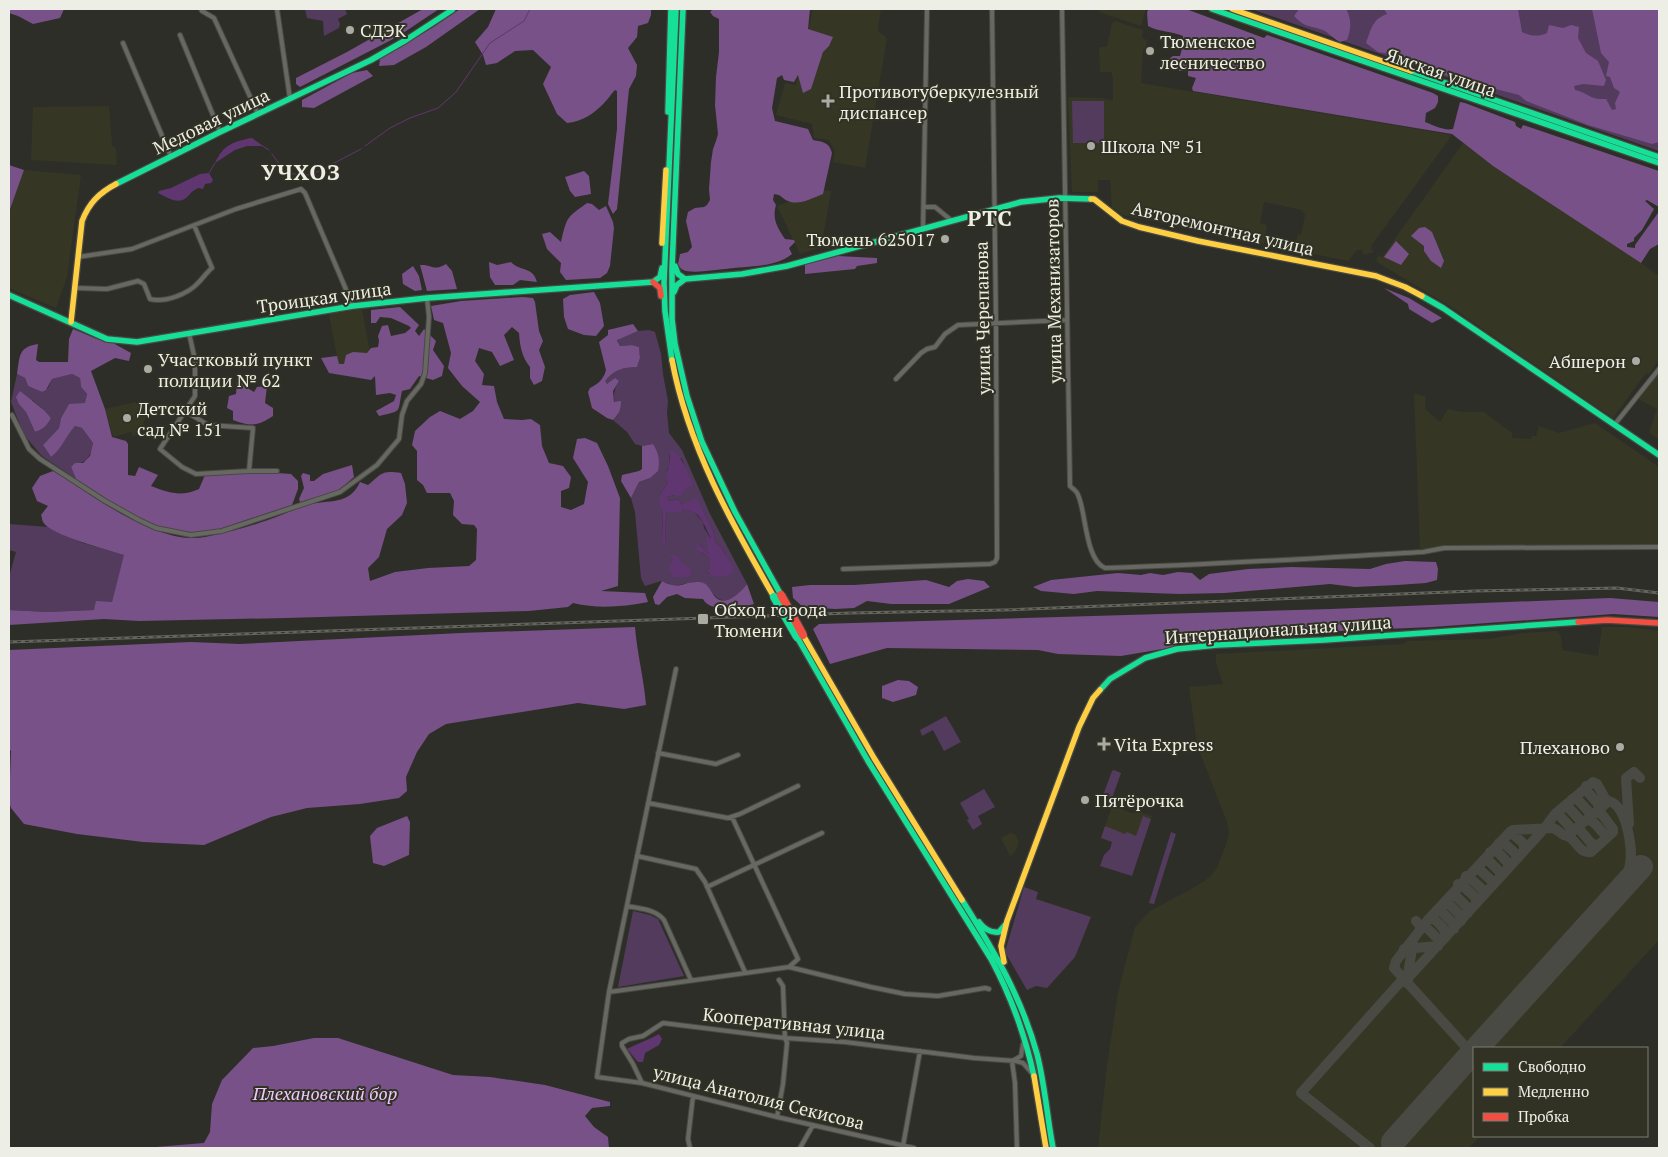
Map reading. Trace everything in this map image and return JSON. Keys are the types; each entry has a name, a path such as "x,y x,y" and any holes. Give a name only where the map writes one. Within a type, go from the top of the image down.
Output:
{"main road":[{"name":"Медовая улица","path":"71,322 82,221 86,210 96,197 117,184 220,132 371,60 406,40 452,9"},
{"path":"670,127 668,103 671,9"},
{"path":"669,344 665,294 676,9"},
{"path":"685,9 679,99 672,280 673,332 687,396 702,442 723,488 778,596 889,795 1005,984 1018,1019 1034,1074 1045,1148"},
{"name":"Ямская улица","path":"1212,9 1659,157"},
{"name":"Ямская улица","path":"1232,9 1589,135 1659,164"},
{"path":"669,158 665,177 662,268 660,277 653,282 661,292 662,317 680,397 696,445 729,515 778,596"},
{"name":"Авторемонтная улица","path":"685,279 765,271 995,208 1033,200 1094,199 1122,221 1154,231 1376,276 1393,282 1443,308 1659,455"},
{"path":"673,332 675,288 685,279 678,274 675,268 676,234 674,216"},
{"name":"Троицкая улица","path":"9,295 107,339 137,342 353,306 427,298 653,282"},
{"name":"Интернациональная улица","path":"1024,1016 1019,994 1000,952 1000,945 1075,735 1098,691 1124,669 1145,658 1177,649 1217,645 1324,640 1607,620 1659,623"},
{"path":"800,636 1004,969 1024,1016 1044,1086 1053,1148"},
{"path":"955,890 962,896 987,930 999,932 1007,921"}],"street":[{"path":"201,9 214,18 258,114"},
{"path":"277,9 290,99"},
{"path":"923,228 926,9"},
{"name":"улица Черепанова","path":"843,569 990,564 995,562 997,558 992,9"},
{"name":"улица Механизаторов","path":"1062,9 1070,486 1079,496 1091,547 1097,562 1101,566 1105,568 1262,562 1422,552 1444,548 1659,546"},
{"path":"180,35 220,132"},
{"path":"123,42 171,157"},
{"path":"78,256 132,249 236,209 297,190 304,190 353,306"},
{"path":"924,207 935,207 951,220"},
{"path":"76,288 107,289 138,280 144,284 150,299 171,298 181,294 198,284 212,268 194,225"},
{"path":"12,414 29,449 40,459 124,513 156,528 173,533 203,535 222,531 340,492 377,465 393,447 402,432 402,415 407,401 421,384 425,373 428,317 427,298"},
{"path":"896,379 921,353 935,347 945,334 958,325 1067,320"},
{"path":"189,332 195,360 195,396 160,449 182,467 196,474 277,471"},
{"path":"1615,424 1659,369"},
{"path":"185,411 208,425 215,427 253,428 249,471"},
{"path":"676,669 609,992 789,967 905,994 938,996 985,988 989,989"},
{"path":"658,753 716,764 738,755"},
{"path":"648,803 732,818 798,786"},
{"path":"732,818 798,959 789,967"},
{"path":"707,887 822,833"},
{"path":"637,856 696,869 701,874 745,972"},
{"path":"627,906 659,914 664,920 691,980"},
{"path":"991,959 1009,1002 1023,1044 1031,1072 1045,1148"},
{"path":"777,1117 783,1084 787,1042 785,1038 783,986 779,980"},
{"name":"улица Анатолия Секисова","path":"609,992 597,1077 642,1083 777,1117 914,1148"},
{"name":"Кооперативная улица","path":"642,1083 622,1043 629,1039 643,1036 662,1023 785,1038 845,1042 974,1058 1012,1060"},
{"path":"1012,1060 1017,1060 1021,1056 1023,1044"},
{"path":"903,1146 920,1051"},
{"path":"1012,1060 1023,1063 1031,1072"},
{"path":"1012,1060 1015,1083 1017,1148"},
{"path":"690,1148 688,1139 693,1096"},
{"path":"1041,1113 1041,1130"},
{"path":"800,1148 813,1125"}],"shaded area":[{"path":"305,9 345,9 347,14 338,19 339,28 324,36 323,21 307,18"},
{"name":"Противотуберкулезный диспансер","path":"813,9 881,9 878,31 887,38 865,168 833,162 835,151 829,140 814,138 812,124 776,115 785,83 796,85"},
{"path":"1100,9 1146,9 1141,26 1099,12"},
{"path":"1251,9 1659,9 1659,151"},
{"path":"1115,21 1143,30 1142,38 1147,40 1146,49 1143,49 1141,83 1452,135 1371,246 1375,252 1363,255 1362,250 1357,250 1348,261 1294,250 1298,234 1301,235 1305,215 1302,210 1264,202 1260,223 1267,225 1264,244 1123,215 1112,207 1110,180 1098,180 1098,192 1072,192 1068,97 1103,98 1113,101 1113,79 1111,72 1100,72 1099,47 1107,47 1112,23"},
{"path":"1072,101 1104,101 1104,143 1073,143"},
{"path":"109,106 112,145 116,149 117,165 31,160 33,107"},
{"path":"252,138 263,146 247,146 235,150 215,163 225,148"},
{"path":"1463,143 1493,166 1659,276 1659,360 1649,374 1646,373 1613,418 1448,305 1377,262 1379,255 1382,257"},
{"path":"24,170 81,175 67,277 56,308 9,288 9,212"},
{"path":"209,173 213,180 211,183 205,184 203,189 195,189 183,200 172,200 158,193 200,174"},
{"path":"823,190 831,191 822,243 819,248 800,254 777,206"},
{"path":"362,309 371,359 339,367 329,314"},
{"path":"649,330 655,332 661,354 668,401 669,433 682,450 710,514 747,584 728,600 718,598 708,586 693,582 674,586 661,581 645,586 641,578 635,512 631,498 639,482 650,478 653,444 642,446 635,444 627,432 613,420 618,415 614,394 619,381 606,384 604,381 611,374 619,370 637,367 640,358 639,347 632,345 620,346 617,339 638,331","holes":["669,454 682,459 686,470 674,495 667,497 669,501 678,499 682,504 697,499 713,531 716,543 726,555 709,574 706,570 710,568 710,556 701,553 698,543 708,553 712,540 704,528 703,522 694,512 682,509 667,512 665,527 666,545 662,537 663,511 660,495 668,482"]},
{"path":"1659,373 1659,440 1649,433 1657,409 1637,398"},
{"path":"17,374 25,378 28,386 42,392 48,388 52,379 72,374 80,378 81,387 87,394 85,404 69,404 61,418 59,428 43,445 51,457 75,426 82,428 93,443 91,453 87,459 71,467 76,479 42,456 24,435 11,402","holes":["32,400 51,418 44,427 35,432 26,412"]},
{"path":"1414,393 1426,397 1425,409 1440,422 1448,409 1462,412 1484,412 1512,433 1512,438 1531,439 1532,436 1536,436 1539,426 1559,433 1595,423 1659,467 1659,545 1435,547 1420,549"},
{"name":"Детский сад № 151","path":"135,402 149,412 143,424 145,426 133,438 131,432 113,437 105,409"},
{"path":"671,449 682,460 693,485 685,489 681,496 667,497 669,501 678,499 682,504 697,498 713,531 716,543 721,547 733,567 732,574 718,577 711,575 706,570 710,568 710,557 696,550 697,542 708,553 706,536 711,538 704,524 694,512 683,509 680,513 667,512 665,527 666,546 663,545 663,511 660,506 660,495 668,482 667,474"},
{"path":"9,524 48,527 83,543 125,555 112,602 94,610 47,612 9,610 9,577 16,552 9,550"},
{"path":"669,554 678,557 690,569 691,574 688,577 672,577 669,569 673,560"},
{"path":"1602,627 1627,627 1659,631 1659,940 1561,1047 1473,1047 1473,1137 1479,1137 1469,1148 1098,1148 1107,1065 1118,992 1135,927 1150,911 1210,877 1217,868 1229,833 1227,822 1197,745 1189,687 1223,684 1216,663 1216,654 1404,644 1406,641 1488,639 1523,633 1557,631 1561,636 1562,650 1598,656"},
{"path":"946,716 961,742 944,751 933,730 922,736 920,730"},
{"path":"1114,770 1121,773 1111,801 1102,798"},
{"path":"984,789 995,807 978,816 982,824 973,830 960,803"},
{"path":"1112,806 1132,813 1141,812 1152,816 1140,851 1101,838"},
{"path":"1143,816 1151,819 1132,876 1100,866 1112,842 1101,838 1105,826 1136,836"},
{"path":"1171,832 1176,834 1154,904 1149,903"},
{"path":"1010,833 1015,834 1019,842 1015,852 1010,856 1001,838"},
{"path":"1024,887 1038,892 1036,899 1091,917 1075,957 1047,988 1036,986 1027,990 1005,952"},
{"path":"633,911 658,919 684,976 618,987"},
{"path":"659,1034 662,1039 659,1045 645,1053 643,1062 638,1062 627,1049 651,1038"}],"green space":[{"path":"9,9 64,9 60,18 33,24 9,13"},
{"path":"423,9 439,9 397,37 300,87 296,84 296,78 347,52"},
{"path":"460,9 480,9 426,47 394,65 379,66 380,59"},
{"path":"496,9 651,9 648,23 638,26 637,37 628,48 637,65 636,76 629,89 617,209 613,214 608,204 617,129 617,91 615,90 593,113 578,121 567,123 557,114 543,84 551,67 533,50 515,51 497,63 486,65 483,55 475,42 488,27"},
{"path":"713,9 810,9 808,29 833,37 829,46 823,52 811,89 803,93 798,75 794,82 784,80 782,75 777,78 772,108 775,121 808,129 813,140 823,142 831,149 832,153 823,194 797,203 774,194 776,223 785,239 794,240 795,242 789,248 792,254 778,262 760,266 691,272 683,270 678,264 680,254 688,252 692,247 686,221 688,212 695,208 704,207 710,200 711,162 718,134 715,105 719,52 719,19 710,12"},
{"path":"1149,9 1186,9 1264,38 1267,35 1433,93 1438,96 1438,102 1435,108 1426,113 1425,122 1439,127 1453,129 1460,102 1465,103 1515,122 1516,126 1521,129 1523,125 1659,171 1659,207 1647,200 1645,201 1654,209 1642,230 1634,238 1634,241 1627,244 1627,247 1635,248 1635,245 1658,213 1659,244 1650,249 1641,263 1493,166 1452,134 1193,91 1192,88 1196,78 1188,76 1188,70 1179,71 1178,63 1165,65 1166,61 1173,56 1180,56 1183,36 1148,26 1147,12"},
{"path":"1299,9 1346,9 1350,24 1347,40 1340,42 1323,30 1301,23 1294,16"},
{"path":"1384,9 1518,9 1522,32 1535,36 1547,33 1549,25 1563,28 1571,25 1579,27 1578,38 1586,53 1598,61 1606,80 1604,86 1583,84 1574,86 1575,90 1592,97 1606,99 1612,110 1616,109 1615,103 1620,92 1614,88 1610,77 1606,76 1609,62 1601,53 1592,9 1659,9 1659,142 1652,144 1588,125 1526,101 1519,95 1457,79 1419,66 1401,56 1378,52 1366,43 1375,22 1387,14"},
{"path":"367,70 373,76 314,108 302,107 302,100 352,73"},
{"path":"9,165 24,170 9,212"},
{"path":"584,171 589,176 591,194 575,197 570,191 565,177"},
{"path":"587,203 592,204 599,210 606,206 613,222 610,266 607,273 600,278 566,280 560,272 561,263 547,249 542,234 550,232 561,242 568,219"},
{"path":"1425,227 1432,232 1444,261 1441,268 1431,261 1424,251 1424,246 1411,236 1419,228"},
{"path":"1396,241 1409,254 1401,265 1384,257"},
{"path":"838,256 877,258 877,263 857,266 855,269 805,274 805,264"},
{"path":"489,262 497,265 511,262 533,274 537,282 520,280 513,285 495,285 490,277"},
{"path":"446,264 452,271 457,289 427,291 420,265 435,268"},
{"path":"413,266 419,276 422,290 415,291 403,284 402,274"},
{"path":"1384,288 1409,298 1442,318 1432,323 1409,309 1408,304"},
{"path":"594,292 600,303 604,326 596,336 584,335 568,329 564,317 563,299 570,295"},
{"path":"533,298 535,302 539,331 543,341 539,350 545,367 542,381 534,385 530,378 530,367 522,352 519,333 512,327 504,335 514,360 500,366 492,352 479,348 475,361 484,374 482,385 494,386 497,402 504,419 531,419 540,425 542,446 549,463 563,466 571,477 569,488 561,491 561,507 571,510 584,504 588,482 573,458 577,439 585,438 597,443 620,498 618,586 601,591 645,593 648,602 610,607 573,603 568,607 529,611 139,621 104,619 9,625 9,610 47,612 94,610 96,601 112,602 124,555 68,537 56,532 43,522 41,515 48,506 37,501 32,488 40,476 53,471 126,516 167,534 186,538 205,537 229,532 307,505 338,500 350,495 360,482 368,485 383,473 401,473 405,484 407,503 402,515 387,529 379,557 368,568 370,581 395,572 469,566 476,560 477,529 474,525 462,524 453,515 454,501 450,493 427,493 423,485 417,480 417,451 412,445 415,431 430,417 440,411 460,419 473,411 480,402 462,386 448,368 451,353 443,323 434,320 431,306 461,301"},
{"path":"400,307 419,325 415,331 419,336 424,329 436,341 433,350 444,366 442,376 433,380 419,376 410,389 402,391 399,407 396,412 379,416 376,411 394,401 396,395 390,393 376,395 375,376 371,380 329,373 321,358 337,356 339,364 344,364 346,355 353,352 367,353 371,348 378,347 378,336 382,326 388,325 391,336 405,333 411,328 391,318 380,317 376,323 371,323 371,310"},
{"path":"633,324 638,331 617,340 620,346 632,345 639,347 640,358 637,367 619,370 605,381 607,384 615,378 619,381 613,391 614,402 621,401 621,406 613,420 592,408 588,392 590,388 602,379 606,370 599,342 608,335 608,330"},
{"path":"73,329 97,339 113,343 131,353 129,361 115,358 91,371 105,409 112,437 126,441 128,444 128,475 135,476 139,467 158,475 151,486 169,492 186,493 199,489 205,475 263,472 291,474 298,481 298,489 292,505 219,529 192,533 157,526 124,510 76,479 71,467 75,463 83,463 90,456 93,443 82,428 75,426 51,457 43,445 59,428 61,418 69,404 85,403 87,394 81,387 80,378 72,374 52,379 46,390 42,392 28,386 25,378 17,374 21,353 31,345 38,344 36,360 39,362 68,362 69,339"},
{"path":"248,379 249,389 254,392 257,387 267,386 265,403 273,408 273,416 258,424 245,424 233,420 233,411 227,408 229,396 236,394 237,380"},
{"path":"20,391 51,418 40,430 35,432 26,412 19,404 16,397"},
{"path":"653,444 657,451 658,471 650,478 639,482 631,498 621,481 622,475 642,469 642,446"},
{"path":"352,465 354,477 338,491 300,502 299,499 304,488 301,476 303,473 310,475 310,481 314,481 323,474"},
{"path":"1405,561 1436,562 1438,569 1437,580 1426,583 1397,585 1355,587 1330,584 1225,593 1179,594 1097,591 1074,594 1041,591 1033,587 1051,580 1118,573 1163,575 1178,572 1192,573 1200,580 1209,574 1248,569 1291,567 1370,569"},
{"path":"968,579 984,581 990,587 949,604 891,604 867,601 854,608 803,607 793,598 792,587 926,580 949,587 957,581"},
{"path":"662,581 673,585 693,582 704,583 717,599 722,600 736,595 747,584 754,604 734,608 719,608 712,607 703,599 685,598 677,594 667,597 659,605 655,604 653,597"},
{"path":"1610,598 1659,602 1659,617 1613,614 1432,627 1246,635 1121,656 1058,654 1038,650 887,648 830,664 813,629 819,624 1331,609"},
{"path":"635,627 646,705 624,709 578,703 446,724 429,734 417,752 406,777 407,791 399,798 360,804 307,808 271,817 204,845 143,842 77,834 24,824 11,808 9,802 11,751 9,749 9,650 191,642 240,644"},
{"path":"898,680 909,681 918,687 916,695 893,702 882,698 882,686"},
{"path":"407,816 410,822 409,855 384,866 373,863 370,836 377,828"},
{"name":"Плехановский бор","path":"314,1038 338,1038 453,1075 490,1077 545,1085 610,1102 610,1106 592,1108 585,1116 594,1127 608,1137 609,1148 144,1148 204,1143 210,1132 212,1104 222,1080 253,1048"}],"waterway":[{"path":"365,146 390,128 410,118 438,108 456,92 490,43 524,21 530,9"},
{"path":"261,145 269,150"},
{"path":"272,154 285,172 304,176 315,173 361,149"},
{"path":"209,173 215,163"}],"taxiway":[{"path":"1629,824 1626,778 1634,772 1640,778"},
{"path":"1408,984 1408,978 1544,829 1555,814 1593,782 1597,784 1607,802"},
{"path":"1586,786 1586,790 1598,804 1599,810"},
{"path":"1572,799 1578,800 1590,813 1589,817"},
{"path":"1467,1059 1468,1052 1464,1045 1394,968 1396,961 1427,921 1513,830 1552,828 1567,836 1609,801 1615,805 1624,819 1631,849 1629,867 1620,890"},
{"path":"1563,807 1569,808 1580,820 1577,828"},
{"path":"1587,820 1593,822 1606,835 1611,834 1613,829 1601,813 1591,813"},
{"path":"1555,814 1560,816 1571,828 1571,834"},
{"path":"1576,829 1580,830 1591,843 1599,844"},
{"path":"1591,852 1613,832"},
{"path":"1507,835 1513,834 1524,844 1524,850"},
{"path":"1567,836 1583,851 1591,852 1592,846"},
{"path":"1499,843 1504,843 1516,854 1516,860"},
{"path":"1490,852 1497,851 1508,863 1508,869"},
{"path":"1483,861 1488,860 1500,872 1500,877"},
{"path":"1480,864 1480,870 1492,881 1492,886"},
{"path":"1466,876 1465,879 1471,879 1483,890 1484,895"},
{"path":"1458,884 1458,887 1464,887 1476,898 1476,904"},
{"path":"1450,896 1456,896 1467,907 1468,913"},
{"path":"1443,904 1448,903 1460,915 1461,921"},
{"path":"1436,911 1441,911 1453,923 1454,929"},
{"path":"1429,919 1434,919 1444,930 1446,935 1441,940"},
{"path":"1404,949 1438,946 1438,939 1426,927 1420,929 1416,921"},
{"path":"1407,980 1413,943"},
{"path":"1370,1148 1301,1093 1403,979"},
{"path":"1464,1045 1473,1047"},
{"path":"1386,1148 1393,1142"}],"runway":[{"path":"1478,1047 1641,867"},
{"path":"1393,1142 1473,1052"}],"railway":[{"path":"9,642 851,613 1004,610 1474,591 1617,588 1659,593"}],"traffic: fast":[{"path":"116,184 371,60 406,40 451,9"},
{"path":"668,112 671,9"},
{"path":"672,360 665,311 664,283 676,9"},
{"path":"683,9 672,268 672,319 675,344 687,396 702,442 735,512 781,595"},
{"path":"1212,9 1659,163"},
{"path":"1411,71 1659,157"},
{"path":"685,279 742,274 787,266 1021,202 1059,198 1091,199"},
{"path":"675,266 678,274 685,279"},
{"path":"653,282 660,277 662,268"},
{"path":"674,292 677,285 685,279"},
{"path":"9,295 107,339 137,342 353,306 427,298 653,282"},
{"path":"1422,296 1443,308 1659,455"},
{"path":"774,597 797,637"},
{"path":"1100,690 1110,679 1145,658 1177,649 1578,622"},
{"path":"797,637 868,761 991,959 1017,1016 1034,1076"},
{"path":"962,900 1006,974 1023,1013 1040,1066 1053,1148"},
{"path":"979,922 985,929 993,932 999,932 1005,925"}],"traffic: slow":[{"path":"1232,9 1411,71"},
{"path":"662,243 666,170"},
{"path":"71,322 82,221 95,199 116,184"},
{"path":"1091,199 1094,199 1122,221 1139,227 1198,241 1376,276 1422,296"},
{"path":"672,360 679,392 700,453 727,512 774,597"},
{"path":"803,635 874,758 962,900"},
{"path":"1004,962 1001,946 1007,921 1079,727 1093,698 1100,690"},
{"path":"1034,1076 1046,1148"}],"traffic: jam":[{"path":"653,282 660,288 661,296"},
{"path":"781,595 803,635"},
{"path":"1578,622 1607,620 1659,623"}],"place":[{"name":"СДЭК","path":"350,30"},
{"name":"Тюменское лесничество","path":"1150,51"},
{"name":"Противотуберкулезный диспансер","path":"828,101"},
{"name":"Школа № 51","path":"1091,146"},
{"name":"Тюмень 625017","path":"945,239"},
{"name":"Абшерон","path":"1636,361"},
{"name":"Участковый пункт полиции № 62","path":"148,369"},
{"name":"Детский сад № 151","path":"127,418"},
{"name":"Обход города Тюмени","path":"703,619"},
{"name":"Vita Express","path":"1104,744"},
{"name":"Плеханово","path":"1620,747"},
{"name":"Пятёрочка","path":"1085,800"}],"district":[{"name":"УЧХОЗ","path":"301,171"},
{"name":"РТС","path":"990,217"}]}
